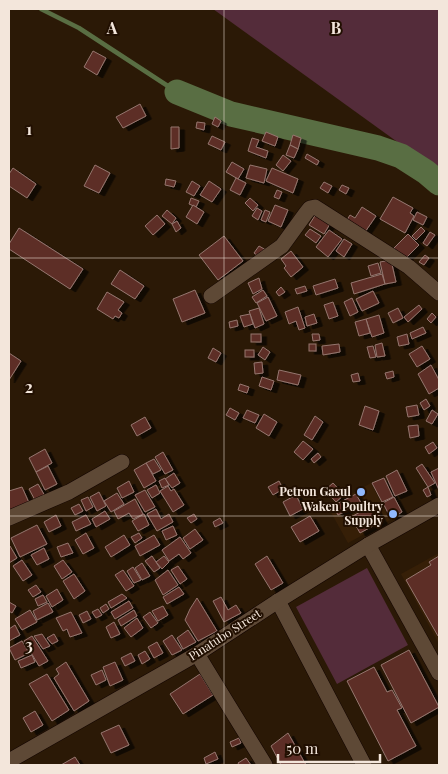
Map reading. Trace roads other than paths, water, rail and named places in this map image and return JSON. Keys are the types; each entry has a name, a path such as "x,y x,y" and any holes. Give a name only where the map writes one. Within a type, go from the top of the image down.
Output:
{"street":[{"path":"211,296 282,246 306,212 310,208 315,207 409,267 439,293"},
{"path":"9,518 69,492 122,462"},
{"name":"Pinatubo Street","path":"9,761 197,654 368,544 439,506"},
{"path":"368,544 439,672"},
{"path":"278,601 364,765"},
{"path":"197,654 265,765"}],"waterway":[{"path":"41,9 79,28 177,92"},
{"path":"177,92 231,114 378,148 401,156 439,183"}],"place":[{"name":"Petron Gasul","path":"361,492"},
{"name":"Waken Poultry Supply","path":"393,514"}]}
